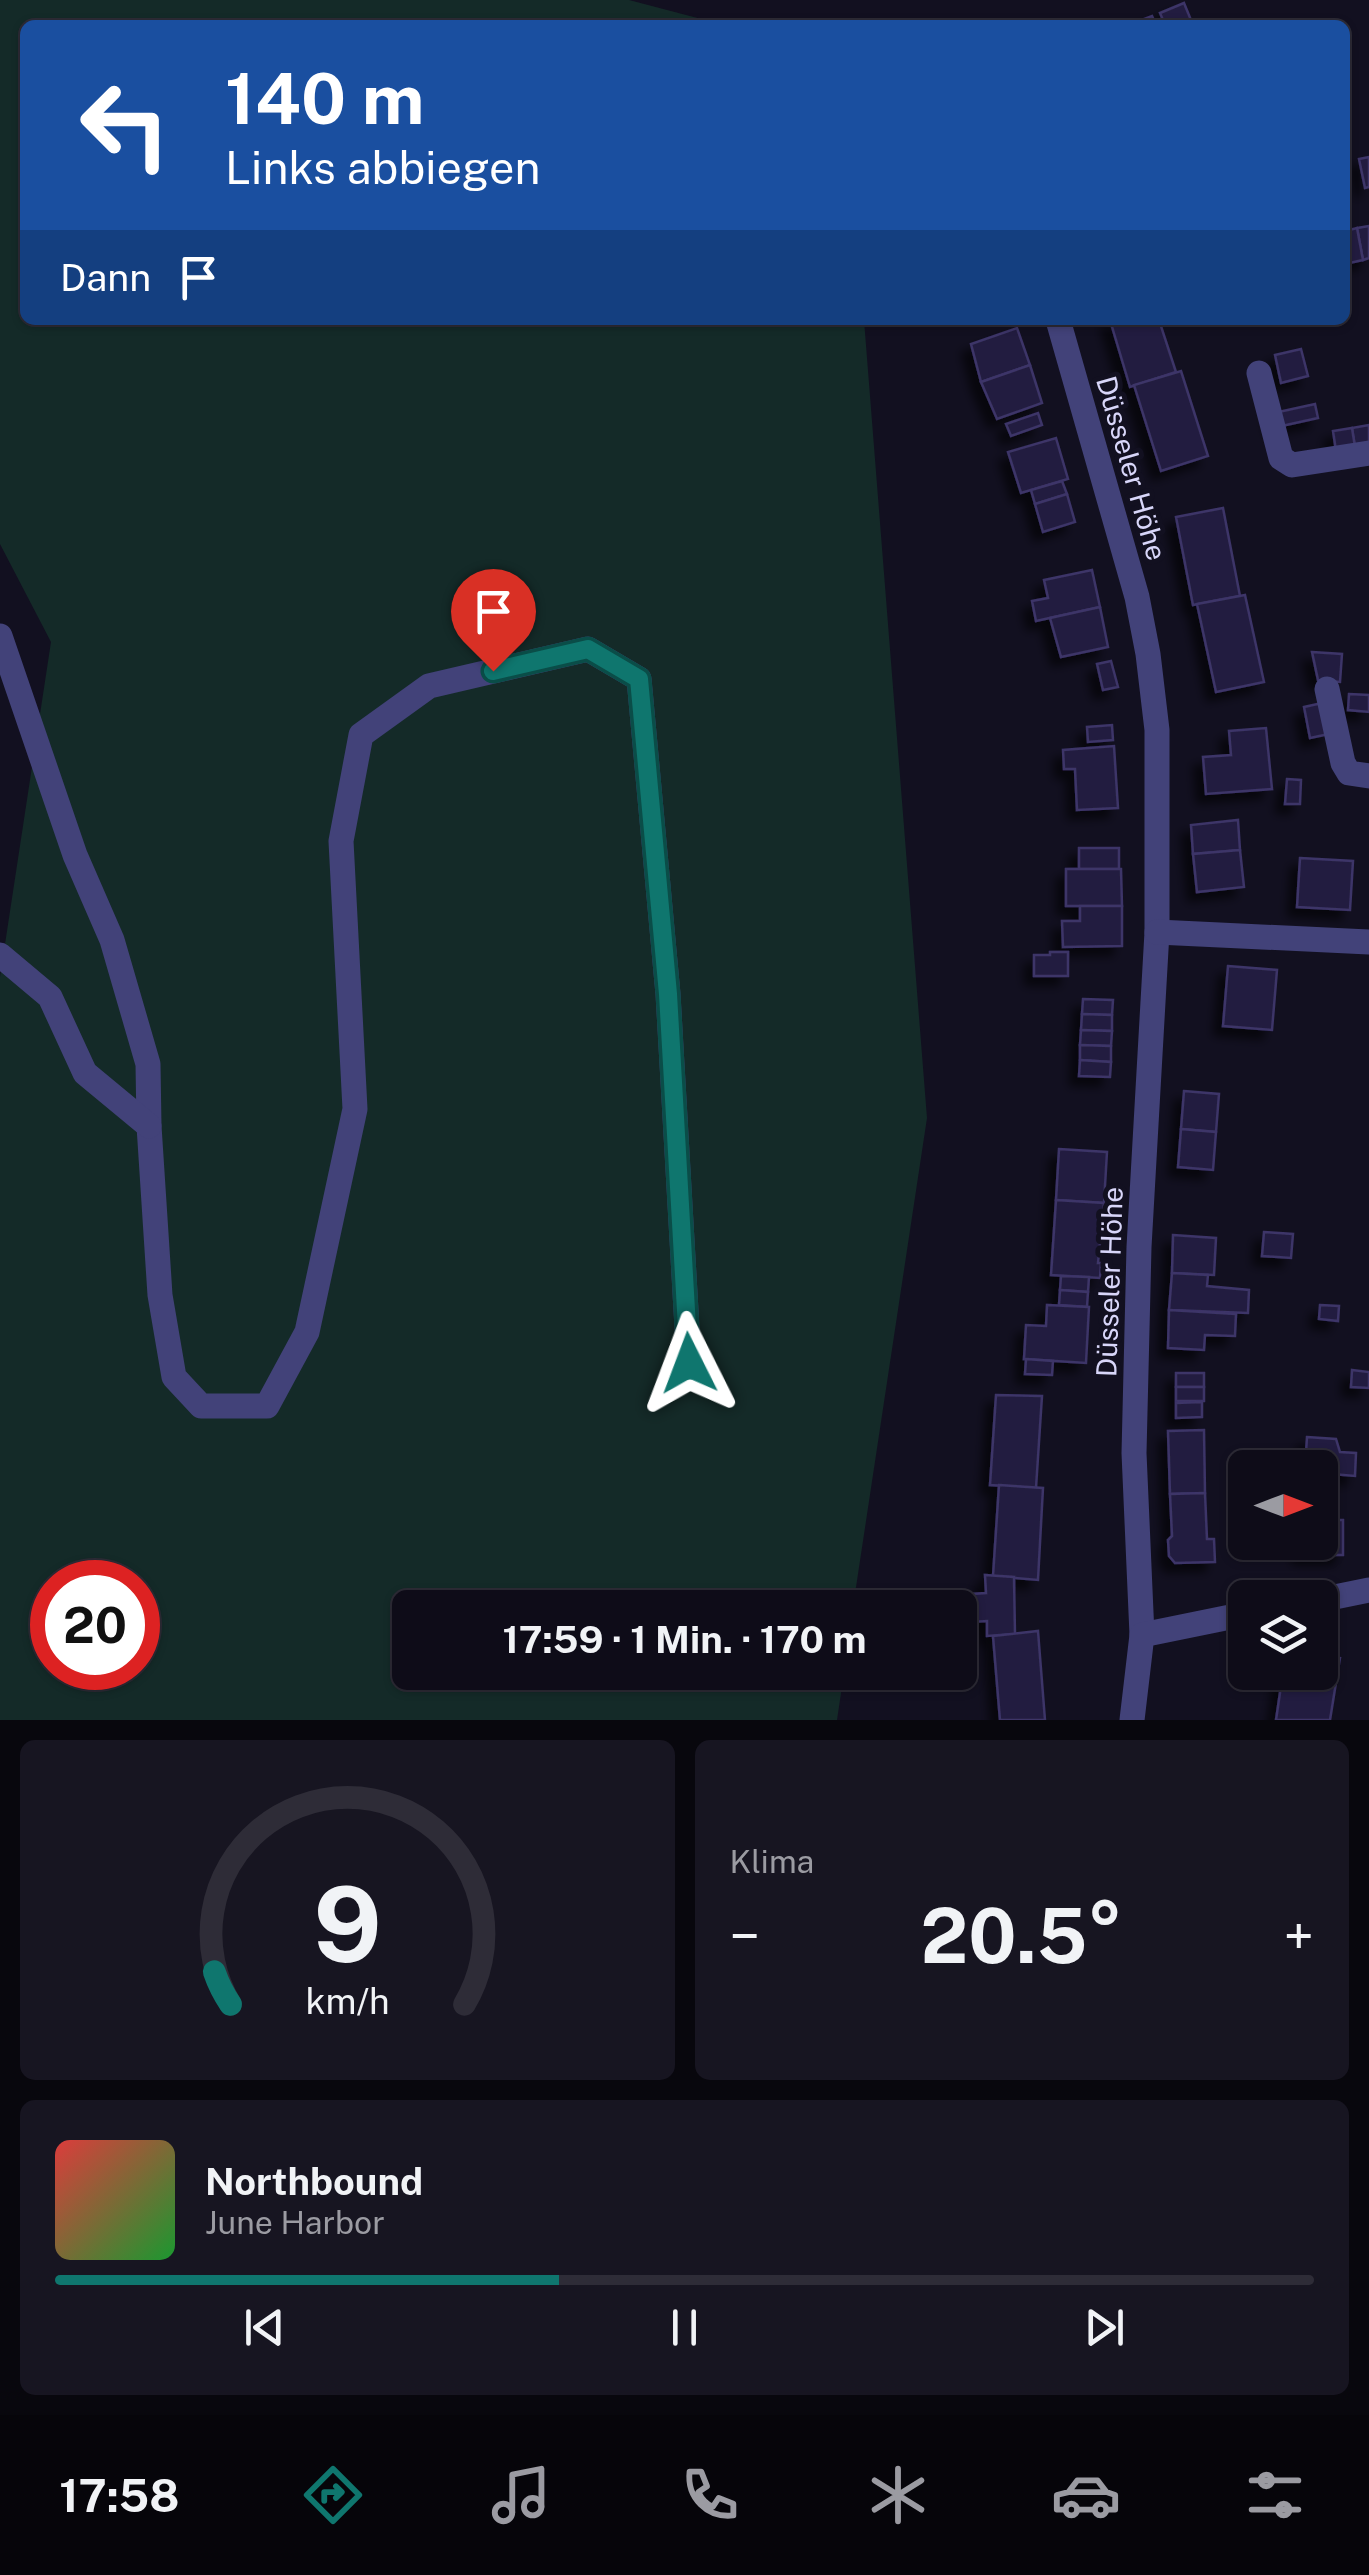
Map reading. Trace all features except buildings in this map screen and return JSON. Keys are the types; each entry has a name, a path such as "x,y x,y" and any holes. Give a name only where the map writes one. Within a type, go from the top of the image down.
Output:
{"street":[{"name":"Düsseler Höhe","path":"1059,325 1112,504 1148,654 1157,730 1157,932 1139,1247 1134,1434 1142,1634 1132,1720"},
{"path":"1259,373 1281,458 1292,465 1369,453"},
{"path":"0,636 75,855 112,940 148,1064 160,1295 174,1377 201,1406 267,1406 307,1332 355,1108 341,841 361,735 429,686 588,649 639,679 668,994 689,1363"},
{"path":"1327,689 1342,762 1349,772 1369,776"},
{"path":"1157,932 1369,942"},
{"path":"0,955 50,997 85,1073 149,1126"},
{"path":"1338,1596 1369,1590"},
{"path":"1142,1634 1228,1617"}],"green space":[{"path":"0,0 629,0 705,20 20,20 20,325 864,325 927,1118 856,1590 392,1590 392,1690 841,1690 837,1720 0,1720 0,977 51,642 0,544"}],"route":[{"path":"493,671 588,649 639,679 668,994 689,1363"}]}
